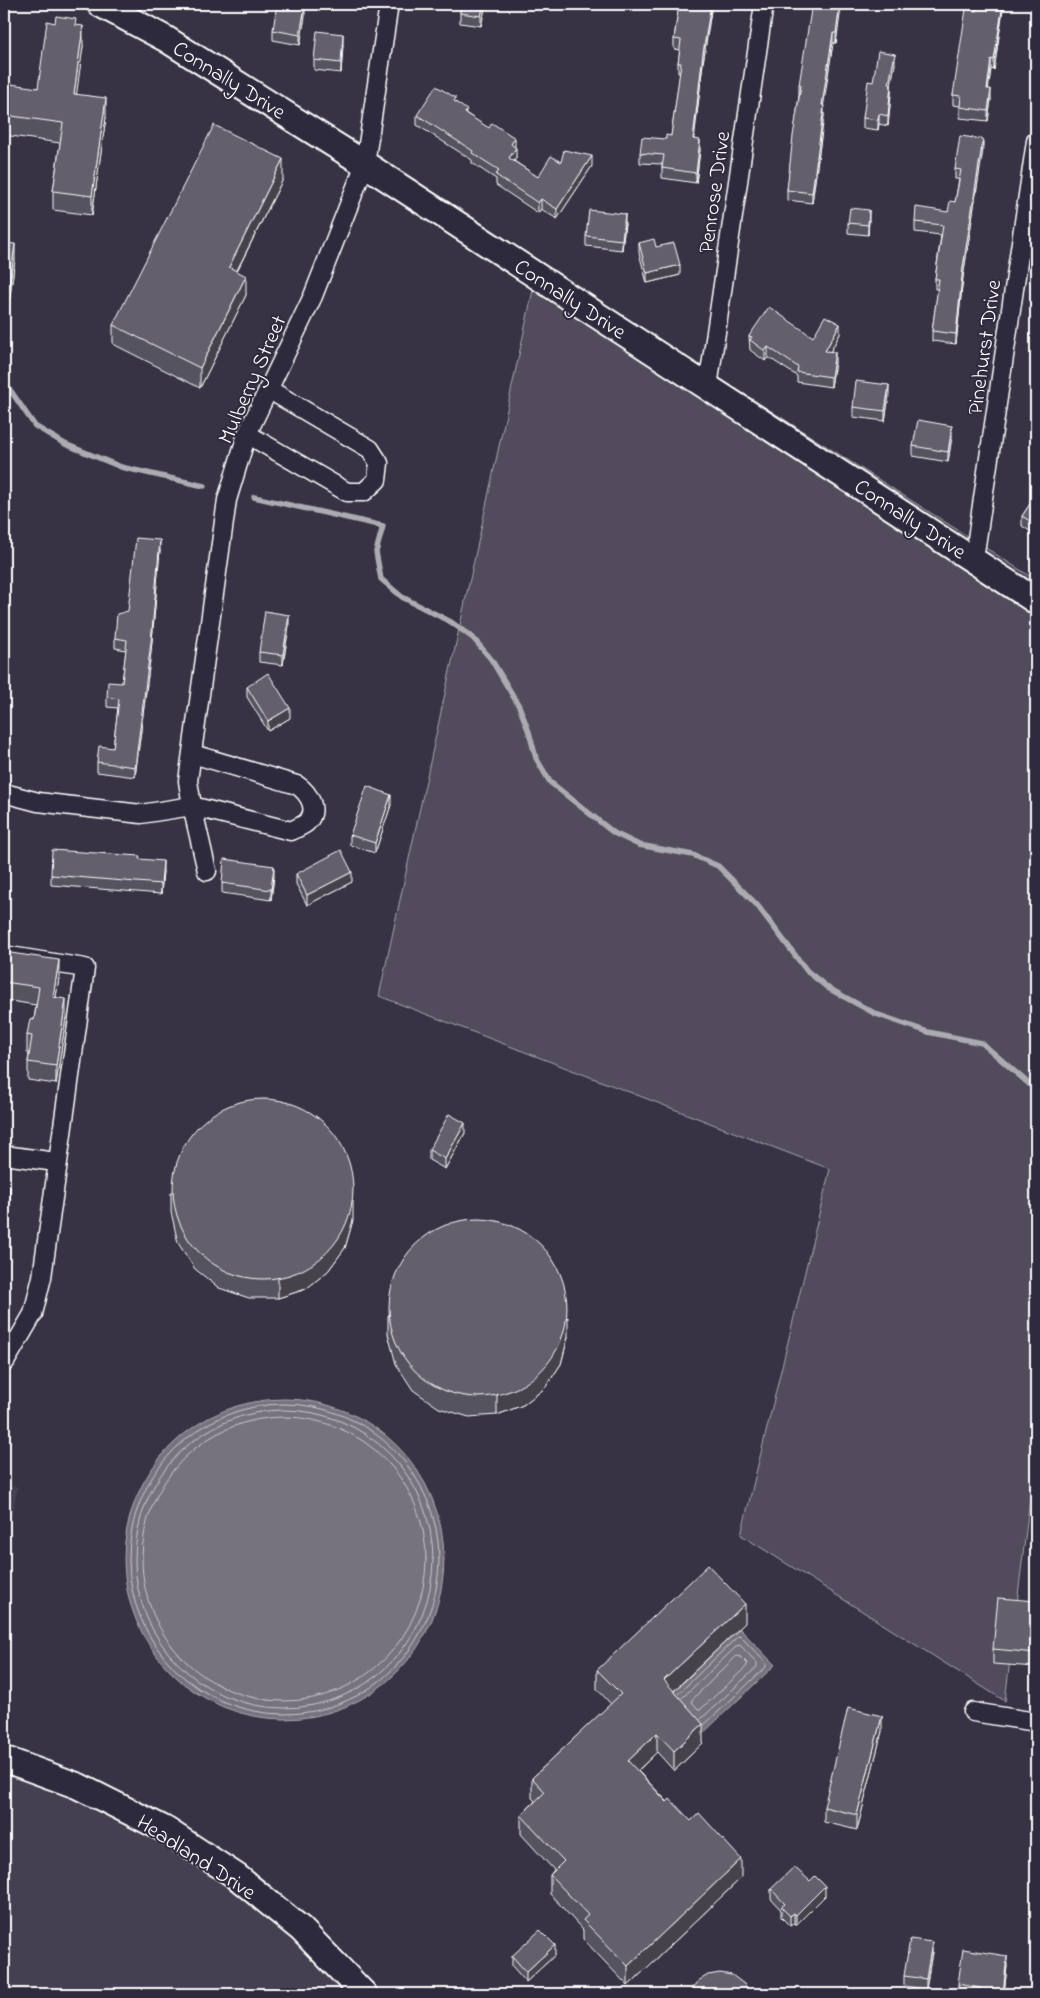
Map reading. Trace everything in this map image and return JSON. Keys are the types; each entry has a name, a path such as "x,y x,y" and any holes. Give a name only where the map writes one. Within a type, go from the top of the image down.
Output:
{"street":[{"name":"Connally Drive","path":"100,4 166,39 365,164 1036,601"},
{"name":"Mulberry Street","path":"206,871 188,781 228,500 247,434 313,296 365,164 390,4"},
{"name":"Penrose Drive","path":"708,387 764,4"},
{"name":"Pinehurst Drive","path":"974,560 1036,141"},
{"path":"247,434 347,492 364,492 377,480 379,463 370,449 268,389"},
{"path":"4,793 38,802 141,814 192,806 291,831 307,823 312,812 312,802 305,790 297,785 193,754"},
{"path":"4,955 85,968 56,1162 42,1277 33,1314 4,1360"},
{"path":"4,1155 56,1162"},
{"path":"973,1712 1036,1722"},
{"name":"Headland Drive","path":"4,1759 78,1786 174,1835 236,1876 300,1929 364,1994"}],"shaded area":[{"path":"539,263 1036,580 1036,1449 1005,1701 741,1535 830,1169 379,996"},
{"path":"4,1485 18,1487 4,1553"},
{"path":"4,1761 143,1810 372,1994 4,1994"}],"water":[{"path":"268,1399 300,1399 331,1406 360,1418 386,1435 408,1457 425,1483 437,1512 444,1543 444,1575 437,1606 425,1635 408,1661 386,1683 360,1700 331,1712 300,1719 268,1719 237,1712 208,1700 182,1683 160,1661 143,1635 131,1606 124,1575 124,1543 131,1512 143,1483 160,1457 182,1435 208,1418 237,1406"},
{"path":"739,1628 775,1665 698,1738 664,1700"}],"building":[{"path":"277,4 305,6 300,35 273,30"},
{"path":"461,4 484,4 481,16 460,13"},
{"path":"679,4 711,4 693,139 700,140 696,173 662,168 664,155 640,153 642,137 666,139 666,135 671,136 681,63 678,63 681,40 674,39"},
{"path":"812,4 840,4 836,33 833,33 822,105 824,106 812,193 787,190 801,85 799,85"},
{"path":"977,4 1003,4 994,60 991,59 987,89 991,89 988,111 960,107 961,96 953,95 966,9 976,11"},
{"path":"56,16 76,19 75,25 83,26 74,94 106,98 92,196 53,191 63,123 4,115 4,83 38,88 47,21 55,23"},
{"path":"317,31 343,34 341,63 314,60"},
{"path":"878,51 895,54 889,84 891,84 888,116 879,114 878,120 863,118 868,81 873,82"},
{"path":"436,86 456,98 454,101 467,110 465,113 489,128 492,123 515,138 511,144 516,148 509,158 538,177 551,156 561,162 564,150 592,156 557,209 541,199 538,203 496,175 499,170 417,115"},
{"path":"214,125 283,159 229,267 246,276 200,368 113,325"},
{"path":"960,136 983,139 963,267 956,334 932,331 939,279 935,279 943,225 915,222 916,207 948,212 950,201 955,202 961,170 955,169"},
{"path":"850,208 869,210 868,225 848,223"},
{"path":"589,210 625,214 622,240 586,236"},
{"path":"654,239 656,247 674,243 680,265 647,273 639,243"},
{"path":"4,243 15,244 7,303 4,303"},
{"path":"769,307 813,337 825,316 840,324 825,351 835,352 831,377 797,372 798,367 768,347 765,351 750,340 752,337 749,336"},
{"path":"856,381 889,385 885,411 853,407"},
{"path":"918,420 952,426 948,452 913,446"},
{"path":"1036,495 1036,525 1022,516"},
{"path":"136,538 160,540 151,642 135,767 97,762 99,746 113,748 119,699 107,697 108,682 122,683 127,640 115,638 117,614 128,611"},
{"path":"265,611 289,615 283,655 259,652"},
{"path":"268,673 290,708 268,721 247,687"},
{"path":"367,786 391,795 375,843 350,835"},
{"path":"52,850 140,856 139,859 163,861 161,884 51,875"},
{"path":"341,850 352,872 307,895 296,874"},
{"path":"224,859 274,866 271,890 222,883"},
{"path":"4,952 59,960 53,997 66,999 56,1066 28,1062 32,1036 27,1035 30,1019 34,1020 39,987 4,982"},
{"path":"272,1099 281,1100 306,1109 327,1125 343,1146 352,1171 352,1207 343,1232 327,1253 306,1269 298,1272 281,1278 254,1279 245,1278 220,1269 193,1246 183,1232 174,1207 173,1180 174,1171 183,1146 206,1119 220,1109 245,1100"},
{"path":"449,1114 465,1123 445,1159 429,1150"},
{"path":"4,1186 10,1187 4,1237"},
{"path":"469,1219 487,1219 520,1229 535,1239 547,1251 557,1266 563,1282 567,1308 563,1334 557,1350 547,1365 535,1377 520,1387 504,1393 487,1397 469,1397 436,1387 421,1377 409,1365 399,1350 393,1334 389,1317 389,1299 399,1266 409,1251 421,1239 436,1229 452,1223"},
{"path":"708,1565 745,1604 664,1680 703,1724 674,1751 657,1733 628,1761 667,1802 670,1799 691,1821 699,1813 741,1859 628,1966 583,1920 588,1915 550,1875 564,1861 521,1815 545,1792 532,1778 621,1694 597,1670"},
{"path":"998,1598 1036,1601 1036,1653 993,1649"},
{"path":"848,1708 882,1716 857,1815 824,1807"},
{"path":"794,1867 810,1881 815,1876 825,1886 796,1915 794,1913 790,1916 781,1907 785,1904 771,1889"},
{"path":"540,1930 555,1945 526,1972 512,1956"},
{"path":"910,1939 932,1942 926,1979 904,1976"},
{"path":"963,1949 1007,1956 1003,1994 986,1994 980,1992 980,1988 958,1984"},
{"path":"720,1973 732,1975 744,1984 750,1994 689,1994 698,1981 708,1975"}],"waterway":[{"path":"4,381 35,426 65,444 121,467 204,486"},
{"path":"254,497 383,526 376,552 381,579 402,597 451,622 473,638 491,659 519,706 536,758 550,782 614,833 639,845 693,855 718,866 757,905 807,971 828,988 876,1014 928,1032 982,1043 1036,1090"}]}
